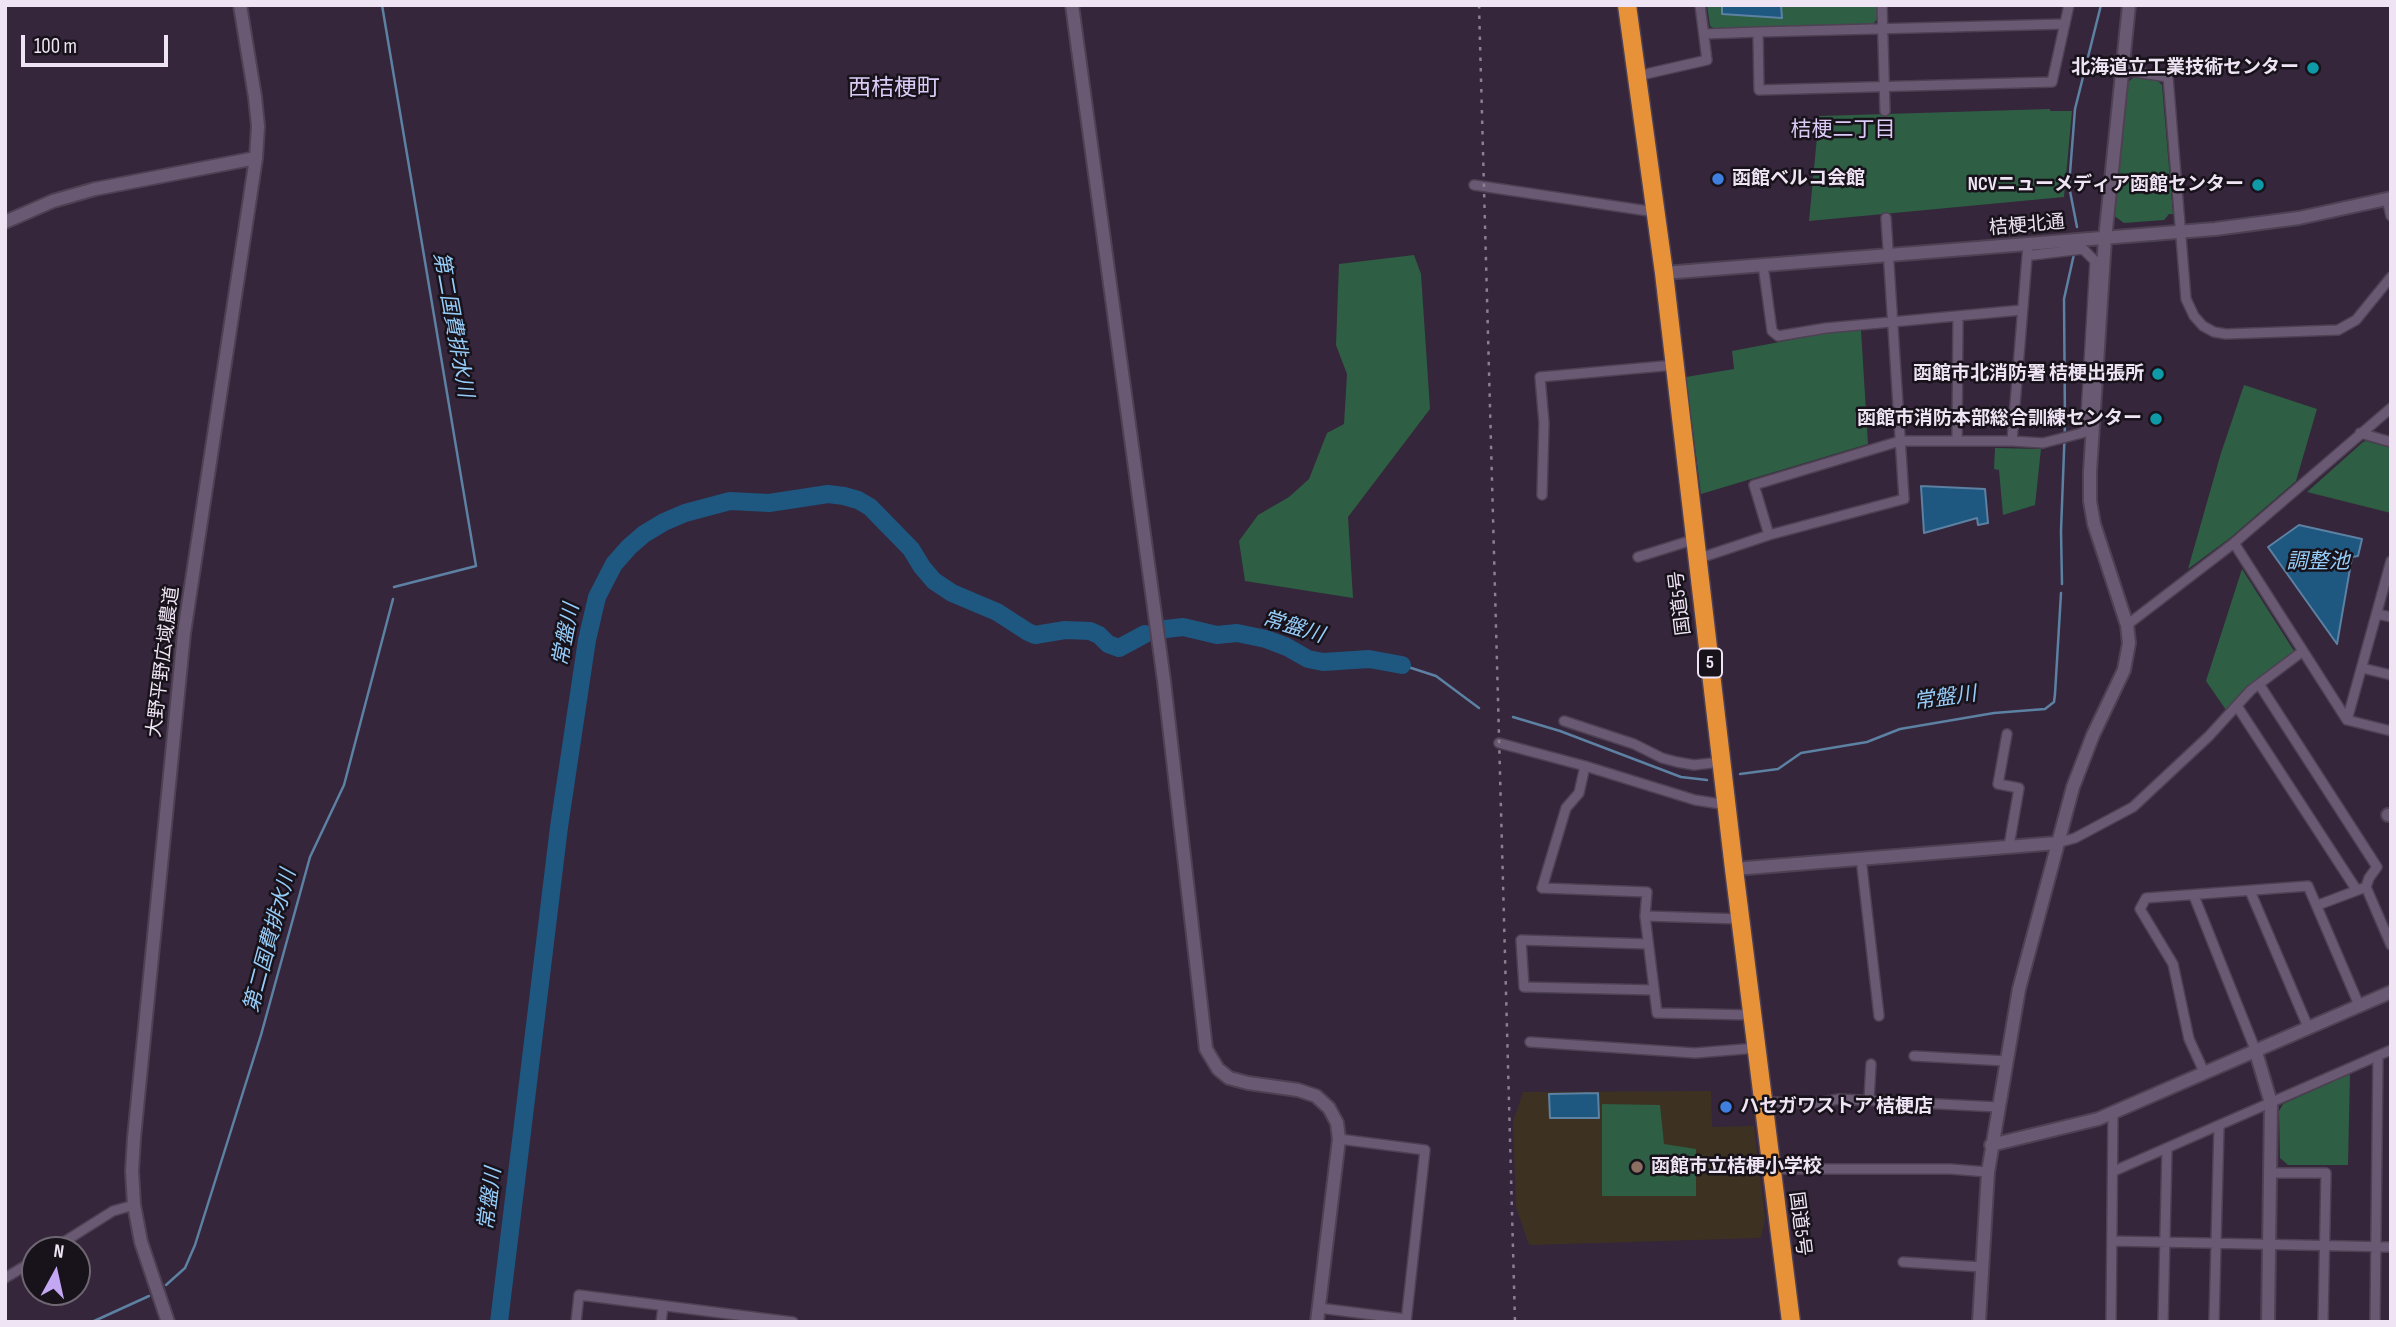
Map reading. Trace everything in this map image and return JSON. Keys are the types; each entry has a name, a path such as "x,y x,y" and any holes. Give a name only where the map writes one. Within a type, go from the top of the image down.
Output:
{"highway":[{"name":"国道5号","path":"1627,5 1664,273 1740,919 1791,1322"}],"street":[{"name":"大野平野広域農道","path":"168,1322 141,1242 134,1205 132,1171 184,633 257,158 255,97 240,5"},
{"path":"1072,5 1164,681 1206,1049 1218,1069 1229,1078 1298,1090 1316,1096 1329,1108 1338,1124 1339,1139 1317,1322"},
{"path":"1637,76 1707,60 1700,5"},
{"path":"1882,5 1885,111"},
{"path":"1758,32 1759,90 2052,82 2069,5"},
{"path":"2089,431 2129,5"},
{"path":"1704,33 2064,24"},
{"path":"2121,70 2168,76 2185,284 2189,309 2203,326 2220,333 2338,330 2356,320 2391,277"},
{"path":"5,222 53,201 95,189 257,158"},
{"path":"1474,185 1655,212"},
{"path":"2389,198 2391,215"},
{"name":"桔梗北通","path":"1664,273 1888,256 2031,250 2105,239 2299,218 2389,198"},
{"path":"1638,557 1685,542 1696,550 1769,535 1904,499 1886,218"},
{"path":"1979,1322 1991,1144 2019,989 2057,843 2083,761 2124,670 2129,643 2127,625 2094,524 2090,501 2089,431 2095,261 2083,249 2031,250 2022,310 2012,442"},
{"path":"1763,265 1772,331 1778,336 1826,328 2022,310"},
{"path":"1957,441 1958,316"},
{"path":"1542,495 1544,423 1540,377 1675,365"},
{"path":"2127,625 2234,543 2391,408"},
{"path":"1769,535 1754,485 1900,441 2043,443 2089,431"},
{"path":"2360,433 2391,442"},
{"path":"2234,543 2347,720 2391,731"},
{"path":"2347,720 2391,561"},
{"path":"2377,614 2391,617"},
{"path":"1734,869 2057,843 2076,838 2133,807 2188,757 2259,684 2303,651"},
{"path":"2362,668 2391,675"},
{"path":"2259,684 2377,867 2361,888 2318,905"},
{"path":"2237,706 2361,888 2391,945"},
{"path":"1563,721 1634,744 1677,762 1694,765 1721,762"},
{"path":"2007,734 1998,784 2019,788 2009,846"},
{"path":"1499,743 1695,800 1727,805"},
{"path":"1585,766 1579,793 1566,808 1542,888 1647,892 1645,916 1657,1013 1752,1015"},
{"path":"1861,858 1879,1016"},
{"path":"2204,1072 2189,1039 2173,964 2140,909 2146,898 2308,886 2360,1005"},
{"path":"2250,891 2308,1027"},
{"path":"2194,896 2255,1049 2271,1103 2268,1322"},
{"path":"1645,916 1740,919"},
{"path":"1648,944 1521,940 1524,987 1654,990"},
{"path":"1991,1144 2113,1113 2391,992"},
{"path":"1530,1042 1695,1053 1756,1048"},
{"path":"2114,1171 2391,1050"},
{"path":"1914,1056 2006,1061"},
{"path":"2375,1322 2378,1056"},
{"path":"1870,1100 1871,1064"},
{"path":"1763,1102 1817,1103 1839,1099 1998,1107"},
{"path":"2111,1322 2113,1113"},
{"path":"2214,1322 2219,1126"},
{"path":"1319,1308 1406,1320 1425,1150 1339,1139"},
{"path":"2163,1322 2167,1149"},
{"path":"1771,1169 1950,1169 1988,1172"},
{"path":"2271,1173 2326,1173 2323,1322"},
{"path":"73,1236 113,1211 134,1205"},
{"path":"2112,1241 2391,1247"},
{"path":"1903,1262 1982,1266"},
{"path":"5,1279 21,1269"},
{"path":"576,1322 579,1295 793,1322"},
{"path":"661,1322 663,1307"}],"shaded area":[{"name":"函館市立桔梗小学校","path":"1711,1091 1712,1127 1754,1126 1765,1218 1761,1238 1529,1245 1516,1207 1513,1122 1523,1092"}],"green space":[{"path":"1707,5 1877,5 1878,18 1873,24 1715,29 1710,26"},
{"path":"2134,77 2157,80 2162,85 2173,214 2169,214 2164,220 2124,223 2113,215 2127,83"},
{"path":"2050,109 2072,111 2064,197 1809,221 1819,116"},
{"path":"1414,255 1421,274 1430,409 1348,517 1353,598 1245,581 1239,541 1258,515 1289,497 1309,479 1327,433 1344,424 1347,374 1336,345 1339,264"},
{"path":"1861,330 1868,444 1701,494 1686,377 1734,369 1732,351 1827,333"},
{"path":"2244,385 2317,409 2296,481 2230,538 2188,569 2221,453"},
{"path":"2363,442 2391,448 2391,513 2307,492"},
{"path":"1995,448 2041,449 2035,505 2003,515 1999,470 1994,469"},
{"path":"2242,569 2294,651 2243,690 2226,710 2206,681"},
{"path":"2350,1074 2348,1165 2288,1165 2280,1158 2279,1111 2283,1104"},
{"path":"1602,1104 1660,1105 1664,1144 1696,1149 1696,1196 1602,1196"}],"water":[{"path":"1722,5 1781,5 1782,18 1722,14"},
{"path":"1921,486 1985,489 1988,523 1978,525 1977,518 1924,533"},
{"name":"調整池","path":"2299,525 2362,539 2358,556 2352,557 2337,644 2268,547"},
{"path":"1598,1093 1599,1118 1550,1118 1549,1094"}],"waterway":[{"name":"第二国費排水川","path":"382,5 476,566 394,587"},
{"name":"常盤川","path":"2077,227 2069,186 2075,109 2101,5"},
{"name":"常盤川","path":"2062,584 2064,299 2074,254"},
{"name":"常盤川","path":"499,1322 559,827 587,640 597,597 614,564 629,547 664,522 685,513 730,501 769,503 828,494 844,496 870,507 911,549 934,581 952,593 997,612 1028,632 1035,635 1065,630 1090,631 1108,644 1119,648 1145,634"},
{"name":"常盤川","path":"1740,774 1778,769 1801,753 1867,742 1900,729 1994,713 2045,709 2054,702 2061,593"},
{"name":"第二国費排水川","path":"166,1285 185,1268 195,1245 261,1035 310,857 344,785 393,599"},
{"name":"常盤川","path":"1166,629 1183,627 1217,635 1237,633 1266,639 1308,659 1323,662 1369,659 1402,665"},
{"name":"常盤川","path":"1402,665 1436,676 1479,708"},
{"name":"常盤川","path":"1513,717 1560,731 1681,777 1707,780"},
{"name":"第二国費排水川","path":"92,1322 149,1296"}],"railway":[{"path":"1479,5 1515,1322"}],"place":[{"name":"北海道立工業技術センター","path":"2313,68"},
{"name":"函館ベルコ会館","path":"1718,179"},
{"name":"NCVニューメディア函館センター","path":"2258,185"},
{"name":"函館市北消防署 桔梗出張所","path":"2158,374"},
{"name":"函館市消防本部総合訓練センター","path":"2156,419"},
{"name":"ハセガワストア 桔梗店","path":"1726,1107"},
{"name":"函館市立桔梗小学校","path":"1637,1167"}],"district":[{"name":"西桔梗町","path":"894,89"},
{"name":"桔梗二丁目","path":"1843,131"}]}
